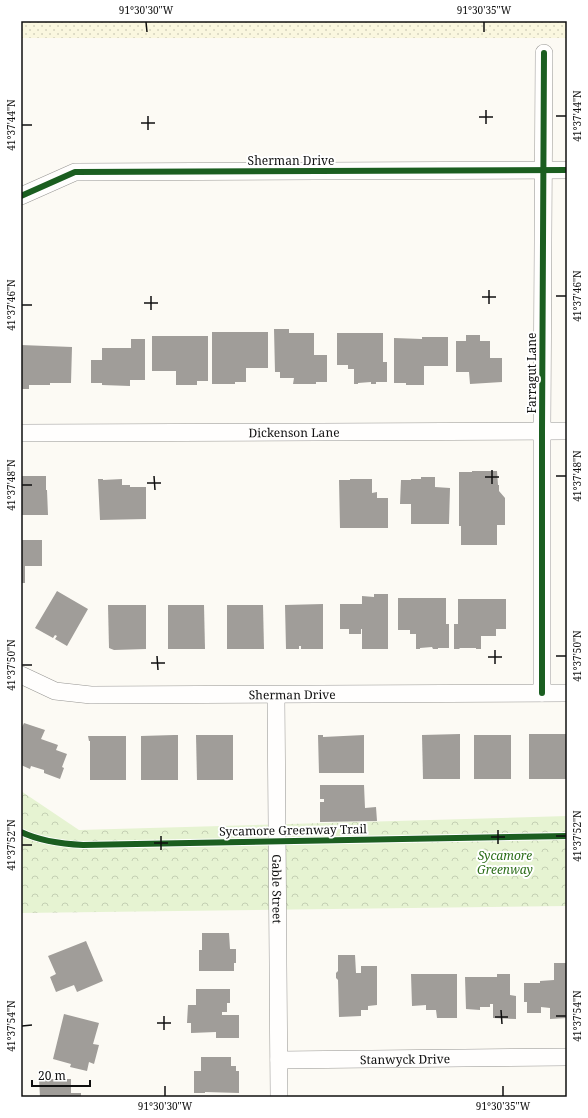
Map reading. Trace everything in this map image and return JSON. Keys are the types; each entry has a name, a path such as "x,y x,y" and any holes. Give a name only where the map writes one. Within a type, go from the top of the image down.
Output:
{"street":[{"name":"Farragut Lane","path":"542,693 544,53"},
{"name":"Sherman Drive","path":"21,196 75,172 567,170"},
{"name":"Dickenson Lane","path":"21,433 567,431"},
{"name":"Sherman Drive","path":"21,675 55,691 91,695 567,693"},
{"name":"Gable Street","path":"276,695 279,1060"},
{"name":"Stanwyck Drive","path":"279,1060 567,1057"},
{"path":"279,1060 279,1097"}],"shaded area":[{"path":"21,21 567,21 567,38 21,38"}],"green space":[{"name":"Sycamore Greenway","path":"21,791 79,830 567,816 567,906 21,913"}],"building":[{"path":"274,329 289,329 289,333 314,333 314,355 327,355 327,382 316,382 316,384 293,384 294,378 280,378 280,372 275,372"},
{"path":"212,332 268,332 268,368 246,368 246,382 235,382 235,384 212,384"},
{"path":"337,333 383,333 383,362 387,362 387,382 376,382 376,384 371,384 371,382 354,384 354,369 348,369 348,365 337,365"},
{"path":"466,335 480,335 480,341 490,341 490,358 502,358 502,382 470,384 469,372 456,372 456,341 466,341"},
{"path":"152,336 208,336 208,381 197,381 197,385 176,385 176,371 152,371"},
{"path":"422,337 448,337 448,366 424,366 424,385 394,383 394,338 422,339"},
{"path":"131,339 145,339 145,380 130,380 130,386 91,383 91,360 102,360 102,348 131,348"},
{"path":"21,345 72,347 71,383 29,385 29,389 21,389"},
{"path":"497,471 499,491 505,498 505,525 497,525 497,545 461,545 461,526 459,526 459,472"},
{"path":"21,476 46,476 48,515 21,515"},
{"path":"421,477 435,477 435,487 450,488 449,524 411,524 411,504 400,504 401,480 421,479"},
{"path":"98,479 122,479 122,485 130,485 130,487 146,487 146,519 100,520"},
{"path":"372,479 372,493 377,492 377,498 388,498 388,528 340,528 339,480"},
{"path":"21,540 42,540 42,566 25,566 25,583 21,583"},
{"path":"57,591 88,609 67,646 55,639 57,636 55,635 53,638 35,628"},
{"path":"374,594 388,594 388,649 362,649 362,629 361,634 349,634 349,629 340,629 340,604 362,604 362,596 374,597"},
{"path":"398,598 446,598 446,624 449,624 449,648 433,649 432,647 416,649 416,634 410,634 410,630 398,630"},
{"path":"458,599 506,599 506,629 496,629 496,636 481,636 481,649 454,649 454,624 458,624"},
{"path":"323,604 323,649 301,649 301,646 299,646 299,649 286,649 285,605"},
{"path":"108,605 146,605 146,649 114,650 109,648"},
{"path":"168,605 204,605 205,649 168,649"},
{"path":"227,605 263,605 264,649 227,649"},
{"path":"24,723 45,730 41,739 58,745 56,750 67,754 62,767 64,768 60,779 44,773 44,770 31,766 30,769 21,765 21,729"},
{"path":"460,734 460,779 423,779 422,735"},
{"path":"529,734 566,734 566,779 529,779"},
{"path":"178,735 178,780 141,780 141,736"},
{"path":"196,735 233,735 233,780 197,780"},
{"path":"318,735 323,735 323,737 364,735 364,773 319,773"},
{"path":"474,735 511,735 511,779 474,779"},
{"path":"88,736 126,736 126,780 90,780 90,741"},
{"path":"320,785 364,785 365,808 376,807 377,821 320,822 320,802 324,802 324,799 320,799"},
{"path":"202,933 229,933 230,949 236,949 236,963 234,963 234,971 199,971 199,950 202,950"},
{"path":"86,941 103,981 77,992 74,985 56,992 50,977 56,974 48,956"},
{"path":"338,955 355,955 356,973 361,973 361,966 377,966 377,1005 368,1006 368,1010 361,1010 361,1016 339,1017 338,980 336,978 336,973 338,971"},
{"path":"554,963 567,963 567,1018 550,1019 550,1008 541,1007 541,1013 527,1013 527,1002 524,1002 524,983 540,983 540,981 554,980"},
{"path":"411,974 457,974 457,1018 437,1018 436,1010 426,1010 426,1005 412,1006"},
{"path":"497,974 510,974 510,995 516,996 516,1019 493,1018 493,1004 490,1004 490,1007 480,1007 480,1010 466,1009 465,977 497,977"},
{"path":"196,989 230,989 230,1003 227,1003 227,1012 222,1012 222,1015 239,1015 239,1038 216,1038 216,1032 191,1033 191,1023 187,1023 188,1005 196,1005"},
{"path":"64,1014 99,1023 93,1044 99,1045 94,1064 89,1062 87,1071 70,1067 71,1064 53,1059"},
{"path":"201,1057 231,1057 231,1066 236,1066 236,1071 239,1071 239,1093 194,1093 194,1071 201,1071"},
{"path":"39,1079 71,1079 71,1093 81,1093 81,1097 40,1097"}],"cycle path":[{"path":"542,693 544,53"},
{"path":"21,196 75,172 567,170"},
{"name":"Sycamore Greenway Trail","path":"21,832 51,842 83,845 567,836"}]}
